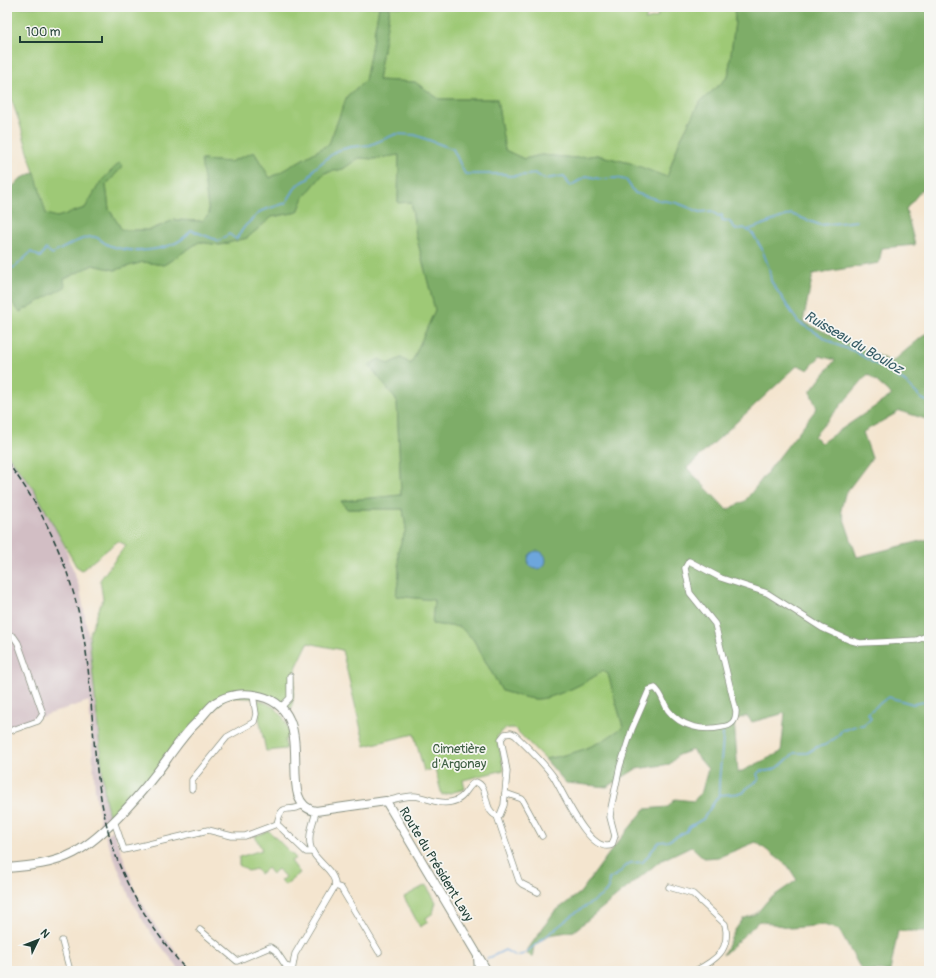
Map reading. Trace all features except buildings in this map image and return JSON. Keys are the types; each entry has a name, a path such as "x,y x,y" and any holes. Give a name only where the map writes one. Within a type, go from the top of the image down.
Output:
{"street":[{"path":"497,816 504,809 507,766 501,739 504,735 509,733 515,736 550,773 575,816 587,832 599,844 610,846 615,840 610,817 620,766 647,692 652,688 659,692 673,715 682,722 695,728 706,729 728,726 733,723 736,716 736,711 715,624 690,593 685,568 689,561 721,578 767,593 822,628 849,640 860,643 917,640 929,635"},
{"path":"7,633 14,637 18,643 43,714 38,721 7,732"},
{"path":"282,706 290,698 290,676"},
{"path":"192,790 192,780 227,737 254,722 256,714 253,695"},
{"path":"7,868 46,864 63,858 80,849 114,821 141,792 192,726 210,707 222,699 232,696 253,695 272,700 282,706 289,718 293,730 297,794 301,803 308,810 316,811 309,832 312,852 333,876 335,886 299,946 292,962 292,970"},
{"path":"386,801 414,796 441,803 451,802 464,796 470,785 476,782 483,788 490,811 497,816 519,880 522,884 538,892"},
{"path":"505,793 522,799 542,836"},
{"name":"Route du Président Lavy","path":"316,811 386,801 487,971"},
{"path":"277,824 280,814 284,810 289,807 295,808 301,803"},
{"path":"114,821 124,850 208,830 232,836 245,836 277,824"},
{"path":"277,824 306,852 312,852"},
{"path":"335,886 341,888 379,952"},
{"path":"669,887 693,894 725,924 726,940 722,953 707,965 695,971"},
{"path":"200,930 233,959 240,961 270,947 276,951 286,966 292,970"},
{"path":"62,941 70,971"},
{"name":"Route du Président Lavy","path":"477,954 479,971"}],"shaded area":[{"path":"7,454 34,489 52,521 66,550 80,589 93,663 105,798 110,820 101,827 95,789 89,701 7,728"},
{"path":"113,830 137,894 156,927 192,971 181,971 148,929 131,900 105,836"}],"green space":[{"path":"7,7 379,7 365,81 347,96 329,144 270,178 254,152 230,162 202,160 209,214 202,221 174,220 150,230 122,230 109,209 106,185 123,166 101,181 85,208 57,217 46,214 20,124 7,87"},
{"path":"379,7 390,7 378,80 415,82 439,99 497,99 505,150 524,159 541,155 576,158 597,155 630,163 667,177 679,142 699,103 728,77 735,22 734,7 929,7 929,181 906,209 915,245 882,248 879,263 813,274 803,322 892,362 929,331 929,386 927,388 929,390 929,420 900,411 863,432 872,458 845,494 841,510 857,557 929,539 929,931 898,931 890,971 862,971 839,930 824,925 791,928 759,921 723,955 735,930 743,919 757,913 768,900 797,880 788,866 756,842 719,857 704,858 691,846 660,861 574,931 549,935 534,946 532,958 526,952 554,912 580,893 613,848 645,809 668,807 675,799 694,801 702,791 708,769 692,750 678,755 670,764 636,769 607,787 566,783 545,759 577,752 604,740 623,727 608,674 603,670 571,689 542,698 527,698 502,691 473,639 460,627 432,624 434,600 396,596 399,575 398,551 406,529 403,509 347,509 341,501 401,495 397,401 369,365 379,359 388,364 401,358 411,364 435,310 416,235 411,202 398,203 399,155 374,159 359,158 343,169 324,173 304,197 298,212 272,217 247,238 220,245 199,242 164,265 143,262 115,270 93,265 64,279 65,287 20,312 7,297 7,193 20,179 35,172 46,214 57,217 85,208 101,181 119,163 123,166 106,185 109,209 122,230 150,230 174,220 202,221 209,214 201,160 230,162 254,152 270,178 329,144 347,96 365,81","holes":["820,356 835,360 810,392 817,408 745,501 727,510 687,468 798,365 808,370","868,374 892,395 821,443 814,436","785,713 781,752 738,773 734,720 747,716 752,722"]},
{"path":"390,7 651,7 645,20 658,17 656,7 734,7 735,22 728,77 699,103 679,142 667,178 630,163 597,155 576,158 541,155 524,159 505,150 497,99 439,99 415,82 378,80"},
{"name":"Cimetière d'Argonay","path":"399,154 398,202 411,202 416,235 435,310 411,364 401,358 388,364 370,365 397,401 401,495 341,501 347,509 403,509 406,529 398,551 399,575 396,596 434,600 432,624 460,627 473,639 502,691 527,698 542,698 571,689 603,670 608,674 623,727 604,740 577,752 545,759 514,728 506,729 500,732 497,737 504,770 463,780 465,789 442,795 435,769 424,771 414,734 365,746 342,650 308,643 296,668 292,709 274,699 226,697 110,820 105,798 89,635 103,599 100,580 126,545 118,541 82,570 76,566 34,489 7,454 7,297 20,312 64,279 93,265 115,270 143,262 164,265 199,242 220,245 247,238 272,217 298,212 304,197 324,173 343,169 358,158 374,159"},
{"path":"258,700 275,708 286,722 290,735 285,740 286,749 266,751 257,708"},
{"path":"269,831 296,858 291,861 300,873 285,885 280,881 285,877 278,869 272,874 267,868 260,874 256,869 248,871 239,865 239,857 262,850 255,836"},
{"path":"426,885 436,902 433,913 426,918 428,922 420,927 404,897"}],"water":[{"path":"537,551 543,554 546,560 543,566 537,569 531,566 528,560 531,554"}],"waterway":[{"name":"Ruisseau du Bouloz","path":"7,269 15,267 31,252 40,257 46,249 52,254 73,243 90,237 95,237 120,249 131,250 165,247 175,243 191,230 219,241 229,234 236,239 245,226 261,211 286,203 297,185 308,179 314,169 336,151 350,147 370,145 396,134 415,135 453,149 465,174 505,174 508,176 529,175 535,173 544,179 564,176 570,186 587,176 600,179 616,178 626,180 635,193 659,200 677,203 700,212 712,211 718,216 722,215 722,220 729,221 736,230 744,228 753,234 762,249 769,268 771,281 798,322 837,345 854,351 889,372 905,382 922,399 929,402"},
{"path":"748,230 791,214 820,225 857,221"},
{"path":"487,959 505,950 516,956 524,954 574,914 604,894 608,889 609,879 618,874 629,863 643,862 659,842 668,841 687,831 689,827 703,819 719,795 743,793 747,788 759,780 757,774 760,771 775,769 783,764 794,753 807,753 817,747 825,745 837,737 842,730 857,725 863,725 871,718 868,713 888,697 913,704 929,701"},
{"path":"719,795 723,733"}],"railway":[{"path":"7,462 24,485 51,534 62,559 79,612 88,668 95,755 101,798 105,820 117,859 142,910 163,941 187,971"}]}
